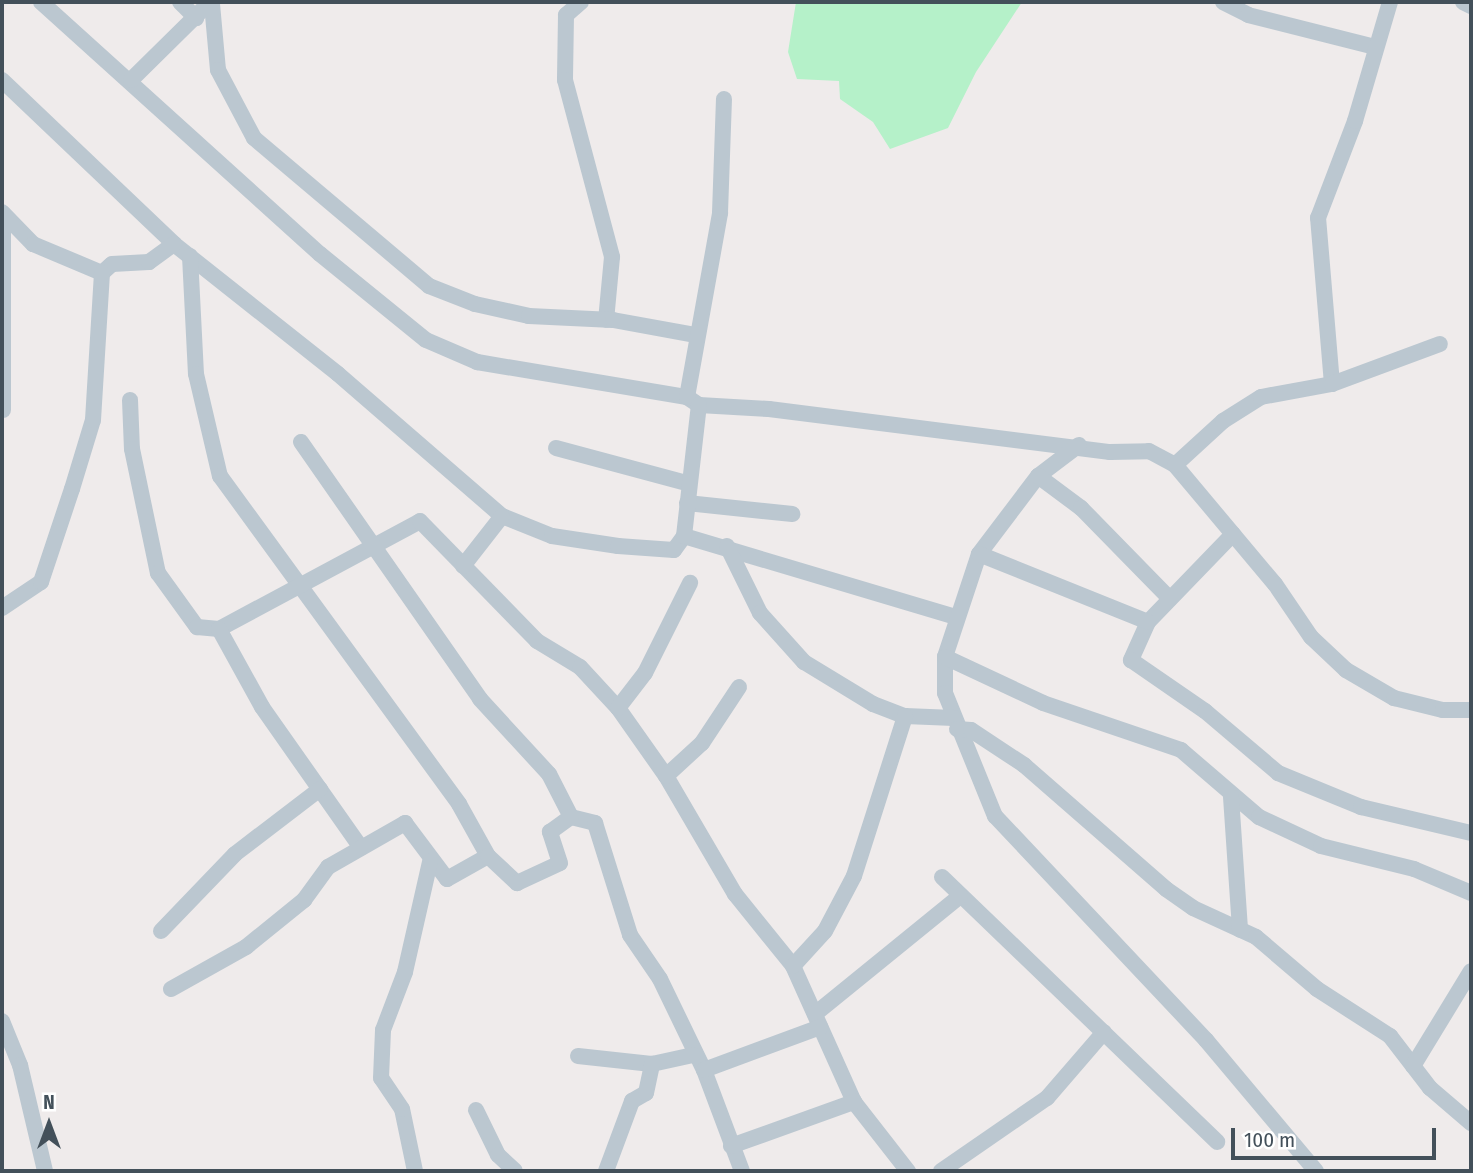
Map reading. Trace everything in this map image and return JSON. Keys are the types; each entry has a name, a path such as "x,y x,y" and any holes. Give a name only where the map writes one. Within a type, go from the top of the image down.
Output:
{"street":[{"path":"41,2 131,80 320,254 426,340 477,362 693,401 1079,445 1110,452 1149,451 1175,464 1233,534 1311,637 1346,670 1394,698 1443,710 1471,710"},
{"path":"180,2 196,18"},
{"path":"581,2 566,15 565,80 612,257 606,320"},
{"path":"1223,2 1248,15 1375,47"},
{"path":"1332,384 1318,218 1356,121 1390,2"},
{"path":"1463,2 1471,6"},
{"path":"131,80 211,3"},
{"path":"211,3 218,70 254,138 429,286 475,304 529,316 606,320 695,335"},
{"path":"2,80 174,244 502,516 552,536 618,546 674,550 684,536 695,335 720,213 724,99"},
{"path":"3,213 33,244 102,273"},
{"path":"3,213 3,410"},
{"path":"2,608 41,582 93,420 102,273 112,264 149,262 174,244"},
{"path":"190,256 196,374 220,476 298,588 458,804 488,856 517,883 560,863 550,832 571,817 595,822 630,935 660,979 693,1055 704,1070 742,1171"},
{"path":"1175,464 1223,421 1261,397 1332,384 1440,344"},
{"path":"130,400 132,449 158,573 197,627 219,629 420,521 537,641 580,667 618,708 666,776 735,894 793,966 854,1102 908,1171"},
{"path":"300,442 370,548 480,699 549,774 571,817"},
{"path":"1079,445 1038,476 979,554 945,657 945,693 955,724 995,816 1206,1040 1316,1171"},
{"path":"556,448 687,482"},
{"path":"1038,476 1081,508 1170,599"},
{"path":"687,503 792,514"},
{"path":"463,566 502,516"},
{"path":"1233,534 1148,622 1131,660 1205,711 1278,773 1361,807 1471,833"},
{"path":"684,536 727,546 956,617"},
{"path":"727,546 760,613 804,662 873,704 905,716 955,724 971,730 1024,765 1166,889 1256,937 1317,989 1390,1036 1430,1088 1471,1123"},
{"path":"979,554 1148,622"},
{"path":"618,708 645,673 690,583"},
{"path":"219,629 262,707 361,848"},
{"path":"945,657 1043,703 1181,750 1231,797 1259,817 1321,846 1414,869 1471,893"},
{"path":"666,776 702,743 739,687"},
{"path":"793,966 825,931 853,876 905,716"},
{"path":"161,931 235,854 320,789"},
{"path":"1231,797 1240,930"},
{"path":"171,989 274,926 304,900 328,867 405,823 430,862 447,880 488,856"},
{"path":"415,1171 402,1110 382,1078 383,1030 405,972 430,862"},
{"path":"942,877 1217,1142"},
{"path":"704,1070 817,1021 960,896"},
{"path":"1413,1066 1471,971"},
{"path":"2,1021 20,1065 45,1171"},
{"path":"941,1171 1047,1098 1104,1032"},
{"path":"578,1056 652,1064 693,1055"},
{"path":"606,1171 632,1101 646,1093 652,1064"},
{"path":"731,1146 854,1102"},
{"path":"475,1110 498,1156 515,1171"}],"green space":[{"path":"796,2 1022,2 976,72 948,128 890,149 873,122 840,99 839,81 797,79 788,52"}]}
